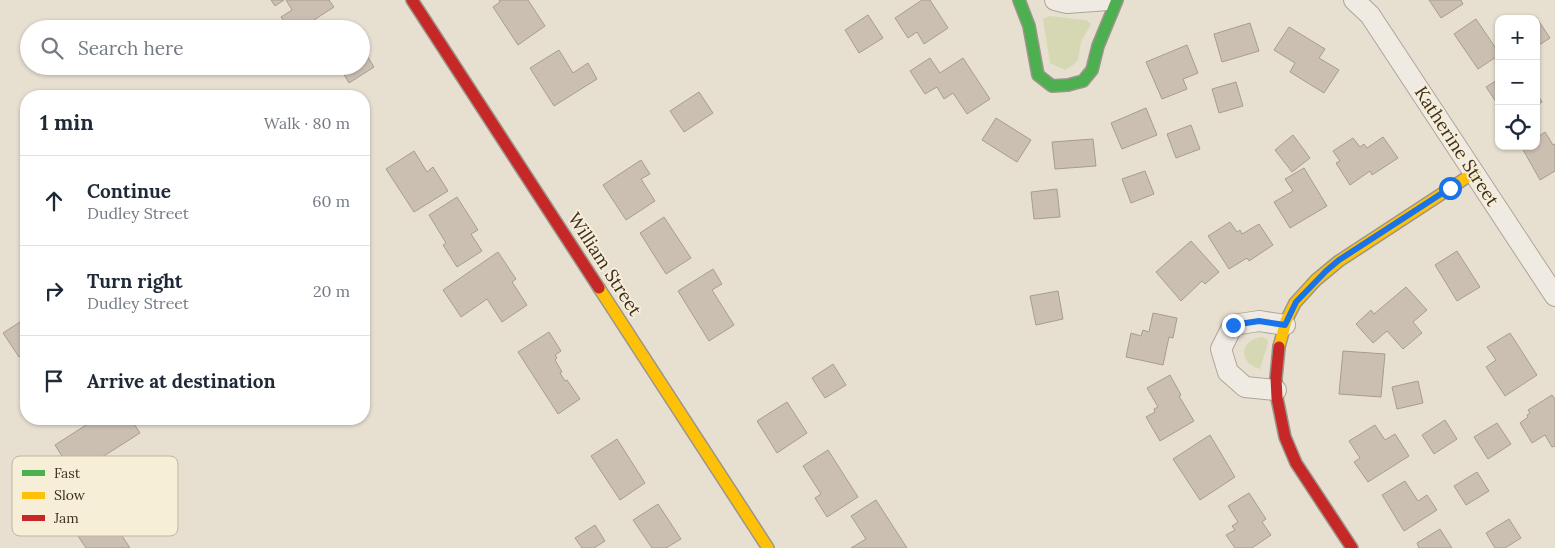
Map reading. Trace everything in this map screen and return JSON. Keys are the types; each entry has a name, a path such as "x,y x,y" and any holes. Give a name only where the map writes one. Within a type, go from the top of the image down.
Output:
{"street":[{"name":"William Street","path":"412,0 768,548"},
{"path":"1019,0 1028,26 1038,75 1052,86 1068,85 1082,81 1092,70 1098,46 1117,0"},
{"path":"1054,0 1067,2 1108,0"},
{"name":"Katherine Street","path":"1354,0 1370,15 1555,296"},
{"path":"1352,548 1293,457 1282,429 1276,390 1278,354 1285,325 1296,302 1339,260 1474,172"},
{"path":"1276,390 1245,387 1228,372 1221,349 1233,325 1259,321 1285,325"}],"green space":[{"path":"1049,16 1086,20 1091,24 1081,43 1077,61 1065,70 1050,63 1043,19"},
{"path":"1262,337 1267,339 1268,343 1260,369 1248,362 1244,352 1249,342"}],"building":[{"path":"271,0 284,0 275,6"},
{"path":"286,0 329,0 334,7 314,20 283,20 281,17 292,10"},
{"path":"499,0 528,0 545,26 518,45 493,7 500,2"},
{"path":"922,0 930,0 948,28 924,44 917,32 908,38 895,18"},
{"path":"1429,0 1461,0 1463,4 1441,18"},
{"path":"868,15 883,38 859,53 845,30"},
{"path":"1476,19 1495,47 1495,58 1478,69 1454,34"},
{"path":"1250,23 1259,51 1222,62 1214,34"},
{"path":"1540,23 1550,38 1540,44"},
{"path":"1289,27 1325,49 1319,58 1339,70 1324,93 1290,72 1295,63 1274,50"},
{"path":"1187,45 1198,73 1183,79 1187,89 1162,99 1146,62"},
{"path":"559,50 573,73 588,63 597,79 554,106 530,68"},
{"path":"930,58 940,73 963,58 990,99 967,114 953,93 944,99 937,87 925,94 910,71"},
{"path":"370,61 374,67 370,70"},
{"path":"344,75 362,75 349,83"},
{"path":"1495,81 1495,100 1486,87"},
{"path":"1236,82 1243,106 1219,113 1212,89"},
{"path":"699,92 713,113 684,132 670,111"},
{"path":"1146,108 1157,135 1122,149 1111,123"},
{"path":"996,118 1031,140 1017,162 982,140"},
{"path":"1191,125 1200,149 1176,158 1167,134"},
{"path":"1545,132 1553,145 1555,144 1555,171 1540,180 1523,150 1540,150 1540,135"},
{"path":"1293,135 1310,158 1292,172 1275,150"},
{"path":"1383,137 1398,158 1372,175 1370,171 1350,185 1336,163 1340,161 1333,151 1353,138 1360,147 1364,144 1367,148"},
{"path":"1093,139 1096,166 1055,169 1052,142"},
{"path":"414,151 427,172 433,167 448,191 414,212 386,169"},
{"path":"641,160 650,174 641,179 655,201 626,220 603,185"},
{"path":"1304,168 1327,206 1290,228 1274,202 1293,191 1285,179"},
{"path":"1145,171 1154,194 1131,203 1122,179"},
{"path":"1057,189 1060,217 1034,219 1031,192"},
{"path":"457,197 478,230 471,234 482,251 457,267 443,245 446,243 429,215"},
{"path":"664,217 691,258 666,274 640,233"},
{"path":"1230,222 1237,232 1240,230 1242,234 1259,224 1273,245 1249,261 1247,258 1229,269 1208,236"},
{"path":"1191,241 1219,272 1205,284 1202,281 1181,301 1156,272"},
{"path":"1457,251 1480,287 1457,301 1435,265"},
{"path":"498,252 516,279 512,282 527,305 502,322 487,299 461,317 443,290"},
{"path":"713,269 722,284 712,290 734,325 709,341 678,291"},
{"path":"1406,287 1427,310 1413,322 1422,333 1403,349 1387,331 1373,343 1356,324 1371,310 1374,314"},
{"path":"1058,291 1063,319 1036,325 1030,296"},
{"path":"1153,313 1177,318 1173,338 1169,337 1163,365 1126,357 1131,333 1141,336 1143,330 1149,332"},
{"path":"20,322 19,357 3,333"},
{"path":"549,332 561,351 555,355 557,358 555,360 562,372 560,373 580,399 558,414 518,352"},
{"path":"1510,333 1537,375 1505,396 1486,367 1496,360 1487,347"},
{"path":"1343,351 1385,354 1381,397 1339,394"},
{"path":"833,364 846,385 825,398 812,378"},
{"path":"1170,375 1181,395 1179,396 1194,421 1160,441 1146,417 1155,412 1154,409 1158,407 1147,388"},
{"path":"1418,381 1423,403 1397,409 1392,387"},
{"path":"1552,395 1555,399 1555,446 1552,447 1545,435 1532,443 1520,423 1528,417 1527,415 1530,413 1528,410"},
{"path":"787,402 807,433 777,453 757,421"},
{"path":"1445,420 1457,439 1434,454 1422,435"},
{"path":"1497,423 1511,444 1488,459 1474,437"},
{"path":"86,425 135,425 140,433 104,456 62,456 55,445"},
{"path":"1375,425 1385,440 1395,434 1409,456 1368,482 1354,462 1360,458 1349,441"},
{"path":"1210,435 1235,477 1200,500 1173,459"},
{"path":"617,439 645,483 620,500 591,456"},
{"path":"828,450 858,497 827,517 815,498 821,494 803,466"},
{"path":"1477,472 1489,491 1466,505 1454,486"},
{"path":"1405,481 1418,501 1427,495 1437,510 1404,531 1382,495"},
{"path":"1249,493 1266,519 1262,522 1271,535 1252,548 1235,548 1226,535 1235,530 1232,526 1238,522 1228,506"},
{"path":"876,500 907,548 851,548 866,539 851,516"},
{"path":"658,504 681,539 666,548 652,548 633,520"},
{"path":"1509,519 1521,538 1505,548 1495,548 1486,533"},
{"path":"595,525 605,541 594,548 582,548 575,538"},
{"path":"1440,529 1452,548 1419,548 1417,543"},
{"path":"78,536 122,536 130,548 86,548"}],"traffic: fast":[{"path":"1019,0 1029,26 1038,75 1052,86 1068,85 1083,81 1092,70 1098,46 1117,0"}],"traffic: slow":[{"path":"1279,347 1286,321 1295,303 1316,280 1339,261 1475,172"},
{"path":"599,288 768,548"}],"traffic: jam":[{"path":"412,0 599,288"},
{"path":"1279,347 1276,378 1277,398 1285,437 1296,463 1352,548"}],"route":[{"path":"1233,325 1259,321 1285,325 1296,302 1339,260 1450,188"}]}
